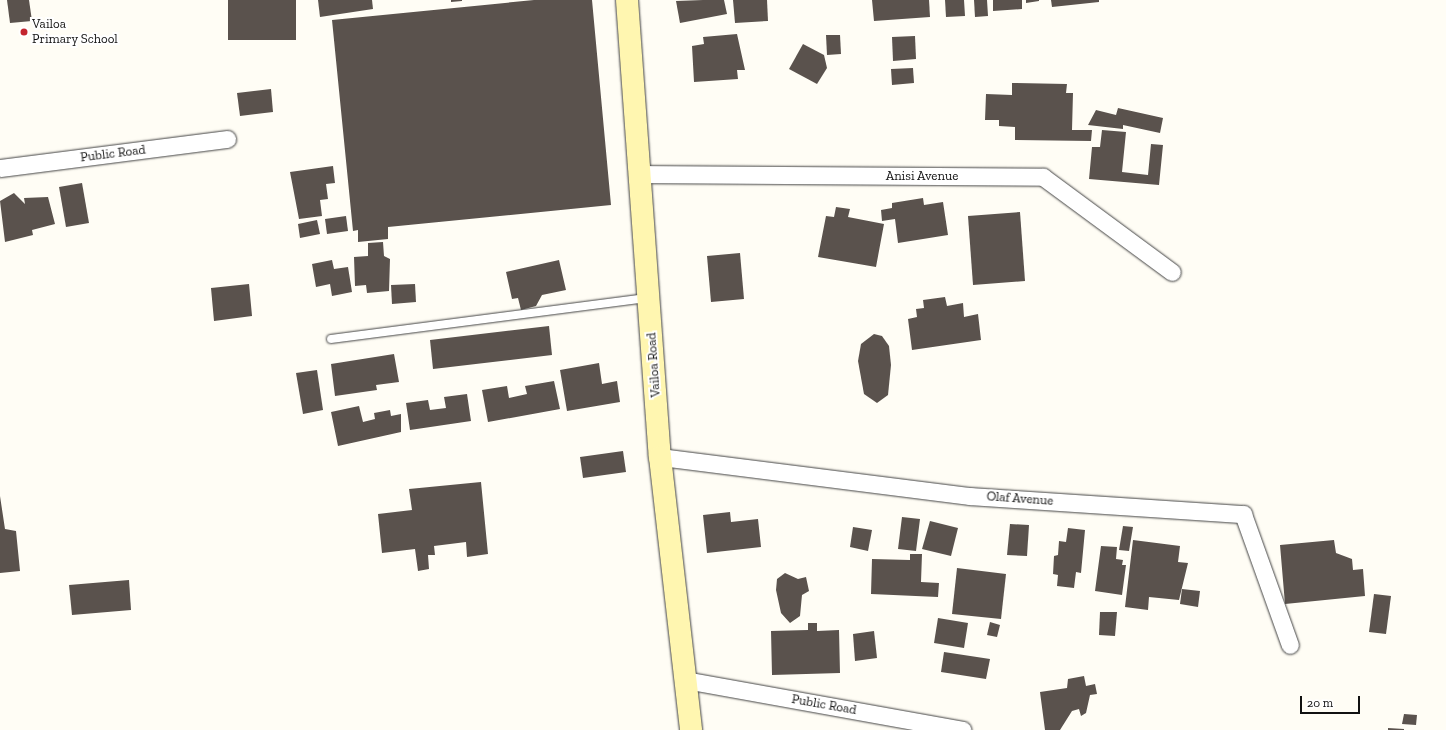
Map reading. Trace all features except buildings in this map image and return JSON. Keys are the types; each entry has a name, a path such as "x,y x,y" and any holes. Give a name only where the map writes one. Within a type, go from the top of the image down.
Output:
{"main road":[{"name":"Vailoa Road","path":"627,0 660,457 691,730"}],"street":[{"name":"Public Road","path":"0,168 227,139"},
{"name":"Anisi Avenue","path":"640,174 1043,177 1172,272"},
{"name":"Olaf Avenue","path":"660,457 970,496 1243,514 1290,645"},
{"name":"Public Road","path":"685,680 963,730"}],"lane":[{"path":"331,339 649,298"}],"place":[{"name":"Vailoa Primary School","path":"24,32"}]}
